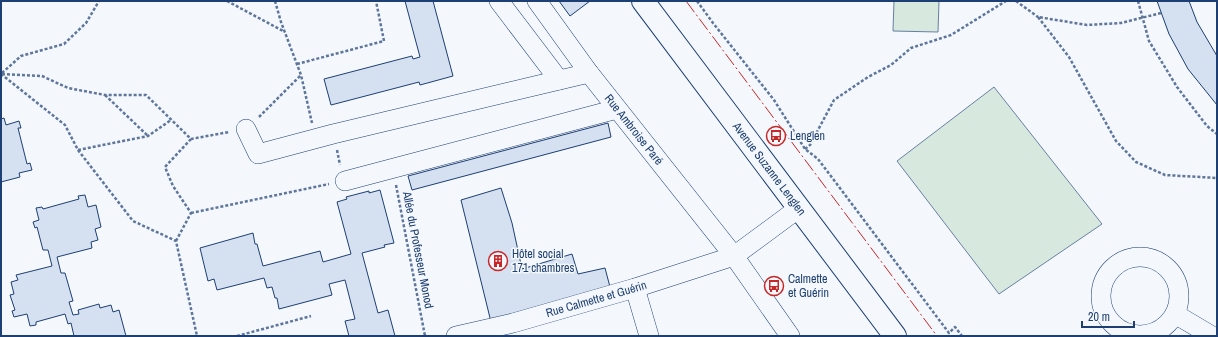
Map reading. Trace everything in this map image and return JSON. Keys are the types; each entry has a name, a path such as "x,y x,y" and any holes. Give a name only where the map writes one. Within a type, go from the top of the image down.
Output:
{"main road":[{"name":"Avenue Suzanne Lenglen","path":"643,1 895,336"}],"street":[{"path":"499,1 559,80"},
{"name":"Rue Ambroise Paré","path":"537,1 589,73 734,256 790,336"},
{"path":"246,129 258,154 324,136 589,73"},
{"path":"344,181 617,109"},
{"name":"Rue Calmette et Guérin","path":"456,336 515,329 734,256 799,208"},
{"path":"1138,257 1152,259 1164,265 1174,275 1179,288 1180,301 1175,314 1168,324 1158,332 1146,335 1134,335 1122,332 1112,324 1105,314 1101,302 1101,290 1105,278 1113,267 1125,260 1138,257"},
{"path":"635,288 649,336"},
{"path":"1175,314 1212,336"}],"path":[{"path":"1,74 21,56 64,44 86,23 99,1"},
{"path":"227,1 285,32"},
{"path":"191,213 344,181 324,136 275,1"},
{"path":"297,64 384,41 376,1"},
{"path":"697,1 774,100 805,149 818,159 949,333 955,327 962,336"},
{"path":"805,149 810,145 834,100 868,77 891,65 911,48 951,35 1006,1"},
{"path":"1016,1 1038,17 1069,57 1116,141 1136,162 1165,175 1217,178"},
{"path":"1138,1 1149,41 1177,87 1207,126 1217,134"},
{"path":"1038,17 1087,25 1121,23 1161,13"},
{"path":"1,74 42,76 68,88 105,95 146,95 191,139"},
{"path":"1,74 65,125 78,150 134,221 176,241"},
{"path":"191,213 173,186 165,167 191,139 246,129 301,75"},
{"path":"105,95 148,136"},
{"path":"78,150 148,136 171,120"},
{"name":"Allée du Professeur Monod","path":"393,168 425,336"},
{"path":"191,213 176,241 197,336"},
{"path":"237,336 311,316"}],"shaded area":[{"path":"894,1 939,1 938,32 893,31"},
{"path":"994,87 1102,224 999,294 897,161"}],"building":[{"path":"405,1 433,1 453,76 420,85 419,82 331,105 324,79 412,56 413,59 420,57"},
{"path":"559,1 590,1 570,16"},
{"path":"1157,1 1189,1 1197,22 1217,56 1217,105 1188,69 1169,34"},
{"path":"4,118 6,125 19,121 21,128 18,128 27,164 30,163 32,170 19,173 20,177 1,182 1,119"},
{"path":"608,123 611,137 412,190 408,176"},
{"name":"Hôtel social 171 chambres","path":"501,188 512,223 522,269 572,254 578,274 605,268 610,287 491,322 461,200"},
{"path":"380,190 394,243 362,253 378,313 388,310 395,336 349,336 345,321 355,319 345,280 329,284 332,295 279,309 277,298 275,298 272,287 267,288 264,278 217,290 214,279 208,281 200,248 253,233 255,244 257,244 263,266 320,251 323,262 351,254 337,202 347,199 346,197 369,191 369,193"},
{"path":"85,195 88,207 96,205 101,227 95,229 98,240 91,242 92,248 57,257 61,273 65,273 73,301 69,302 73,315 79,314 78,310 99,304 100,308 111,305 113,312 119,310 126,336 74,336 71,323 68,324 65,314 36,322 36,325 30,326 27,314 14,317 12,311 15,310 10,295 14,294 11,282 18,280 16,275 52,266 48,250 43,250 37,227 35,228 33,222 39,220 36,208 42,207 43,209 79,199 78,196"}],"power":[{"path":"686,1 937,336"}],"place":[{"name":"Lenglen","path":"776,136"},
{"name":"Hôtel social 171 chambres","path":"498,261"},
{"name":"Calmette et Guérin","path":"774,286"}]}
